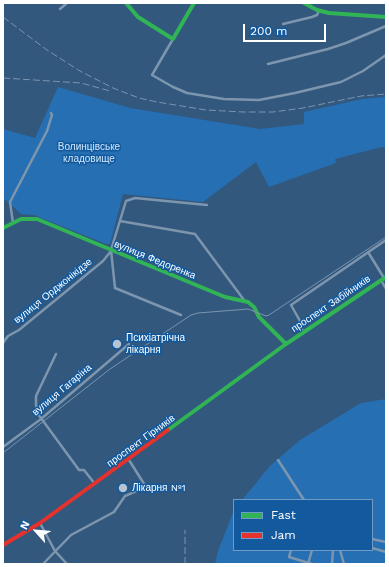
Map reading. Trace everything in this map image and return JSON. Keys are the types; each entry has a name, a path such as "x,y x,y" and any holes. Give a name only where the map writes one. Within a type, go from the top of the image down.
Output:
{"street":[{"path":"60,9 67,3"},
{"path":"126,3 138,17 172,39"},
{"path":"194,3 152,75 187,93 224,99 259,100 342,82 363,71 386,55"},
{"path":"304,3 319,11 386,17"},
{"path":"283,24 312,17 317,15 319,11"},
{"path":"268,64 328,49 386,26"},
{"path":"13,223 10,202 47,132 51,113"},
{"path":"181,315 115,288 111,250 126,201 135,198 207,205"},
{"name":"вулиця Федоренка","path":"3,228 21,219 37,220 225,297 244,300"},
{"path":"120,221 195,234 244,300 254,307 259,317 286,344"},
{"path":"303,333 300,321 291,305 386,240"},
{"name":"вулиця Орджонікідзе","path":"3,343 8,336 19,330 103,261 111,250"},
{"path":"368,252 383,278 386,289"},
{"name":"проспект Забійників","path":"286,344 383,278"},
{"name":"вулиця Гагаріна","path":"3,447 41,419 129,344"},
{"name":"проспект Гірників","path":"3,545 40,523 95,485 286,344"},
{"path":"56,354 36,396 36,405 41,419 79,470 84,470 95,485"},
{"path":"43,564 71,535 114,512 125,496 146,487 129,460"},
{"path":"278,460 303,499"},
{"path":"40,523 55,551 67,564"},
{"path":"373,539 386,542"},
{"path":"373,548 386,552"},
{"path":"291,551 289,557 312,564"},
{"path":"308,563 312,551"},
{"path":"332,564 333,551"},
{"path":"340,551 344,564"}],"green space":[{"name":"Волинцівське кладовище","path":"58,87 130,108 260,129 304,124 304,112 362,99 386,97 386,148 382,147 335,159 336,163 269,187 256,162 203,202 123,194 110,244 106,244 34,215 21,214 5,199 3,203 3,129 35,138"},
{"path":"386,399 386,564 215,564 218,551 233,513 233,551 373,551 373,499 243,499 270,466 300,440 361,403"}],"tram line":[{"path":"3,453 110,369 191,315 198,313 248,309 266,316 269,315 386,237"}],"railway":[{"path":"3,17 47,50 80,71 113,88 139,98 157,102 206,110 273,112 303,108 361,96 386,94"},
{"path":"3,78 81,83 110,91"},
{"path":"185,530 185,564"}],"traffic: fast":[{"path":"126,3 138,17 173,39 194,3"},
{"path":"304,3 317,10 329,13 386,17"},
{"path":"3,228 21,219 37,219 225,297 248,302 254,307 259,317 286,344"},
{"path":"168,430 286,344 386,277"}],"traffic: jam":[{"path":"3,545 40,523 168,430"}],"place":[{"name":"Психіатрічна лікарня","path":"117,344"},
{"name":"Лікарня №1","path":"123,488"}]}
